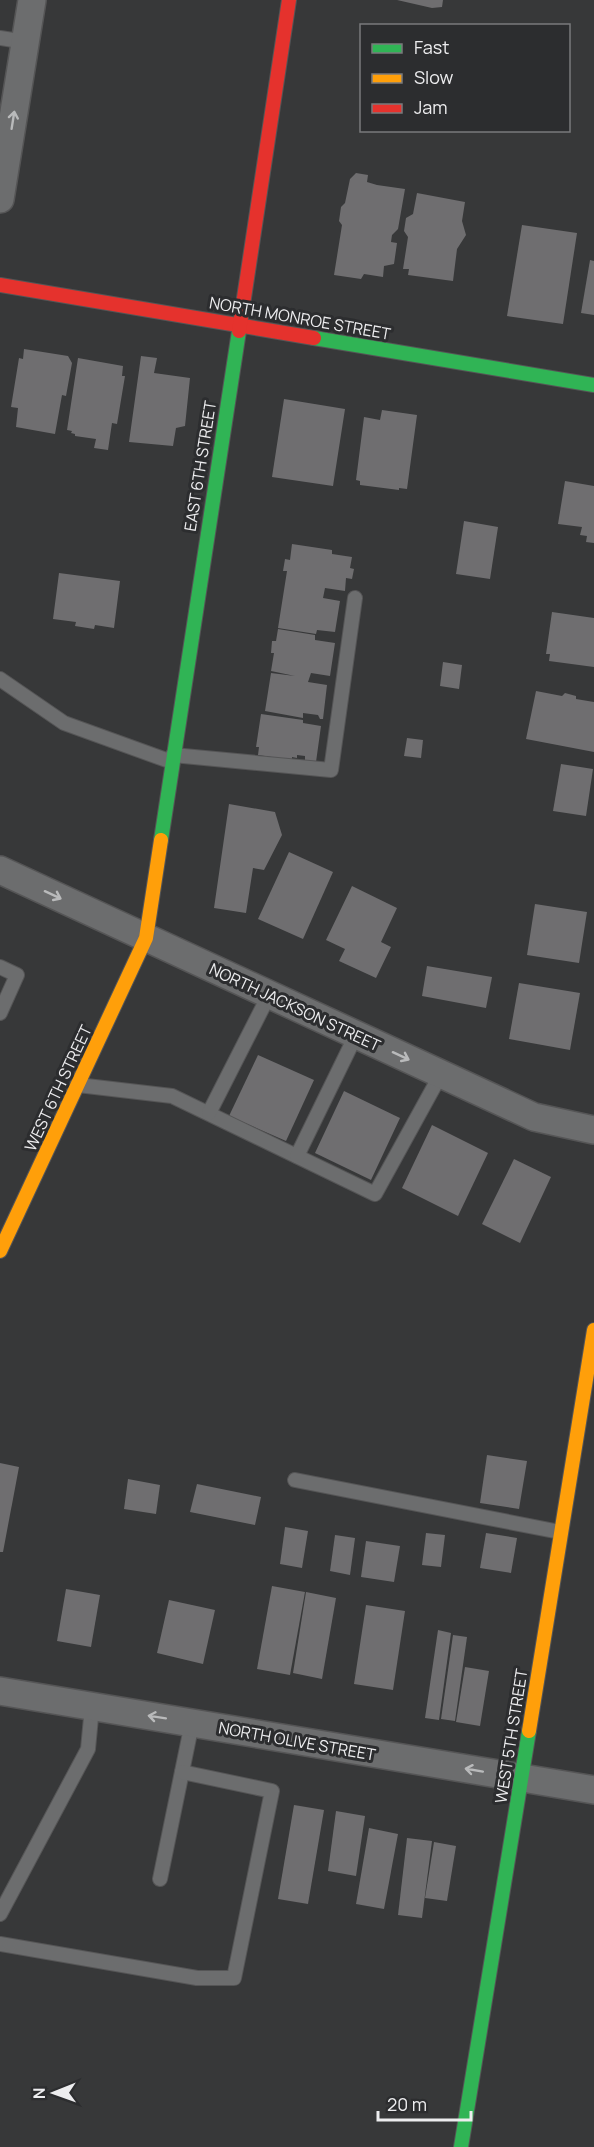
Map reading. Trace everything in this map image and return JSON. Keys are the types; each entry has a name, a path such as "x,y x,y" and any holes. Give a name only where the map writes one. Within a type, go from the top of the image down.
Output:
{"street":[{"path":"0,199 13,40 32,0"},
{"name":"EAST 6TH STREET","path":"146,938 289,0"},
{"name":"NORTH MONROE STREET","path":"0,285 594,385"},
{"name":"NORTH JACKSON STREET","path":"0,870 534,1117 594,1130"},
{"name":"WEST 6TH STREET","path":"2,1242 146,938"},
{"name":"WEST 5TH STREET","path":"461,2147 560,1532 588,1403 594,1330"},
{"name":"NORTH OLIVE STREET","path":"0,1691 594,1790"}],"lane":[{"path":"0,679 64,723 173,758 331,770 355,598"},
{"path":"0,967 17,975 0,1013"},
{"path":"209,1113 269,995"},
{"path":"297,1156 356,1035"},
{"path":"78,1085 172,1096 375,1194 441,1074"},
{"path":"296,1480 560,1532"},
{"path":"0,1914 88,1749 92,1707"},
{"path":"160,1879 192,1723"},
{"path":"0,1944 197,1978 234,1978 272,1791 182,1772"}],"building":[{"path":"397,0 443,0 442,7 432,8"},
{"path":"356,173 368,175 367,182 405,189 398,229 392,235 391,242 397,243 394,264 384,266 383,277 364,274 361,279 334,275 342,225 339,221 341,207 345,203 350,179"},
{"path":"417,193 465,202 462,221 466,235 457,249 453,281 408,275 409,269 403,269 408,237 404,231 406,218 413,214"},
{"path":"522,225 577,233 563,324 507,316"},
{"path":"590,260 594,261 594,315 581,313"},
{"path":"24,349 68,356 72,363 66,396 62,395 55,434 16,427 18,408 11,407 19,358 23,359"},
{"path":"141,356 157,358 154,373 190,378 185,426 176,428 173,446 129,442"},
{"path":"78,358 123,366 122,376 125,376 117,424 112,423 108,450 94,448 96,439 75,436 71,433 72,431 67,430"},
{"path":"284,399 345,409 333,486 272,477"},
{"path":"382,410 417,415 407,489 360,485 360,481 356,480 364,417 380,420"},
{"path":"565,481 594,486 594,543 586,542 587,536 580,535 582,527 558,524"},
{"path":"464,521 498,527 490,579 456,574"},
{"path":"292,544 332,550 332,554 352,557 350,568 354,569 352,579 346,578 345,591 325,588 323,598 340,601 335,632 317,630 316,634 278,628 287,571 283,571 285,559 290,560"},
{"path":"59,573 120,581 114,628 95,625 94,629 75,626 76,622 53,619"},
{"path":"552,612 594,618 594,667 549,661 550,654 546,654"},
{"path":"278,629 315,635 315,640 335,643 330,676 311,673 308,682 327,685 323,719 320,719 318,715 303,713 303,718 265,711 271,673 295,676 271,671 274,653 271,653 272,641 276,641"},
{"path":"443,662 462,665 459,689 440,686"},
{"path":"536,691 562,696 565,693 576,696 576,699 594,702 594,752 526,739"},
{"path":"261,714 303,720 303,723 321,726 316,762 305,760 305,756 297,755 297,758 292,757 292,760 258,755 259,747 256,747"},
{"path":"407,738 423,740 421,758 404,756"},
{"path":"561,764 593,769 586,816 553,811"},
{"path":"229,804 275,812 282,835 264,870 253,868 246,913 214,908"},
{"path":"289,852 333,872 303,939 258,919"},
{"path":"352,886 397,908 381,942 391,947 376,978 339,961 345,949 326,940"},
{"path":"535,904 587,912 579,963 527,955"},
{"path":"427,966 492,977 486,1008 422,996"},
{"path":"519,983 580,993 570,1050 509,1039"},
{"path":"258,1055 314,1080 286,1141 229,1116"},
{"path":"344,1091 400,1118 371,1180 315,1153"},
{"path":"432,1125 488,1153 458,1216 402,1188"},
{"path":"514,1159 551,1177 520,1243 482,1224"},
{"path":"487,1455 527,1461 519,1509 480,1503"},
{"path":"0,1463 19,1467 3,1552 0,1552"},
{"path":"128,1479 160,1485 156,1514 124,1509"},
{"path":"197,1484 261,1497 255,1525 190,1512"},
{"path":"285,1527 308,1531 302,1568 280,1564"},
{"path":"426,1533 445,1535 441,1567 422,1565"},
{"path":"486,1533 517,1538 511,1573 480,1568"},
{"path":"335,1535 355,1538 350,1575 330,1571"},
{"path":"366,1541 400,1546 394,1582 361,1577"},
{"path":"272,1586 305,1592 290,1675 257,1669"},
{"path":"66,1589 100,1595 91,1647 57,1641"},
{"path":"306,1592 336,1598 322,1679 293,1673"},
{"path":"169,1600 215,1610 203,1664 157,1653"},
{"path":"366,1605 405,1611 393,1690 354,1684"},
{"path":"438,1630 451,1633 439,1720 425,1718"},
{"path":"453,1635 467,1637 455,1721 441,1719"},
{"path":"465,1667 489,1671 480,1726 456,1722"},
{"path":"294,1805 324,1810 308,1904 278,1899"},
{"path":"336,1811 365,1816 356,1876 328,1871"},
{"path":"369,1828 398,1834 384,1909 356,1904"},
{"path":"407,1838 432,1841 422,1918 398,1915"},
{"path":"434,1842 456,1846 447,1901 425,1898"}],"traffic: fast":[{"path":"161,840 239,331"},
{"path":"314,338 594,385"},
{"path":"461,2147 529,1731"}],"traffic: slow":[{"path":"0,1251 146,938 161,840"},
{"path":"529,1731 594,1330"}],"traffic: jam":[{"path":"239,331 289,0"},
{"path":"0,285 314,338"}]}
